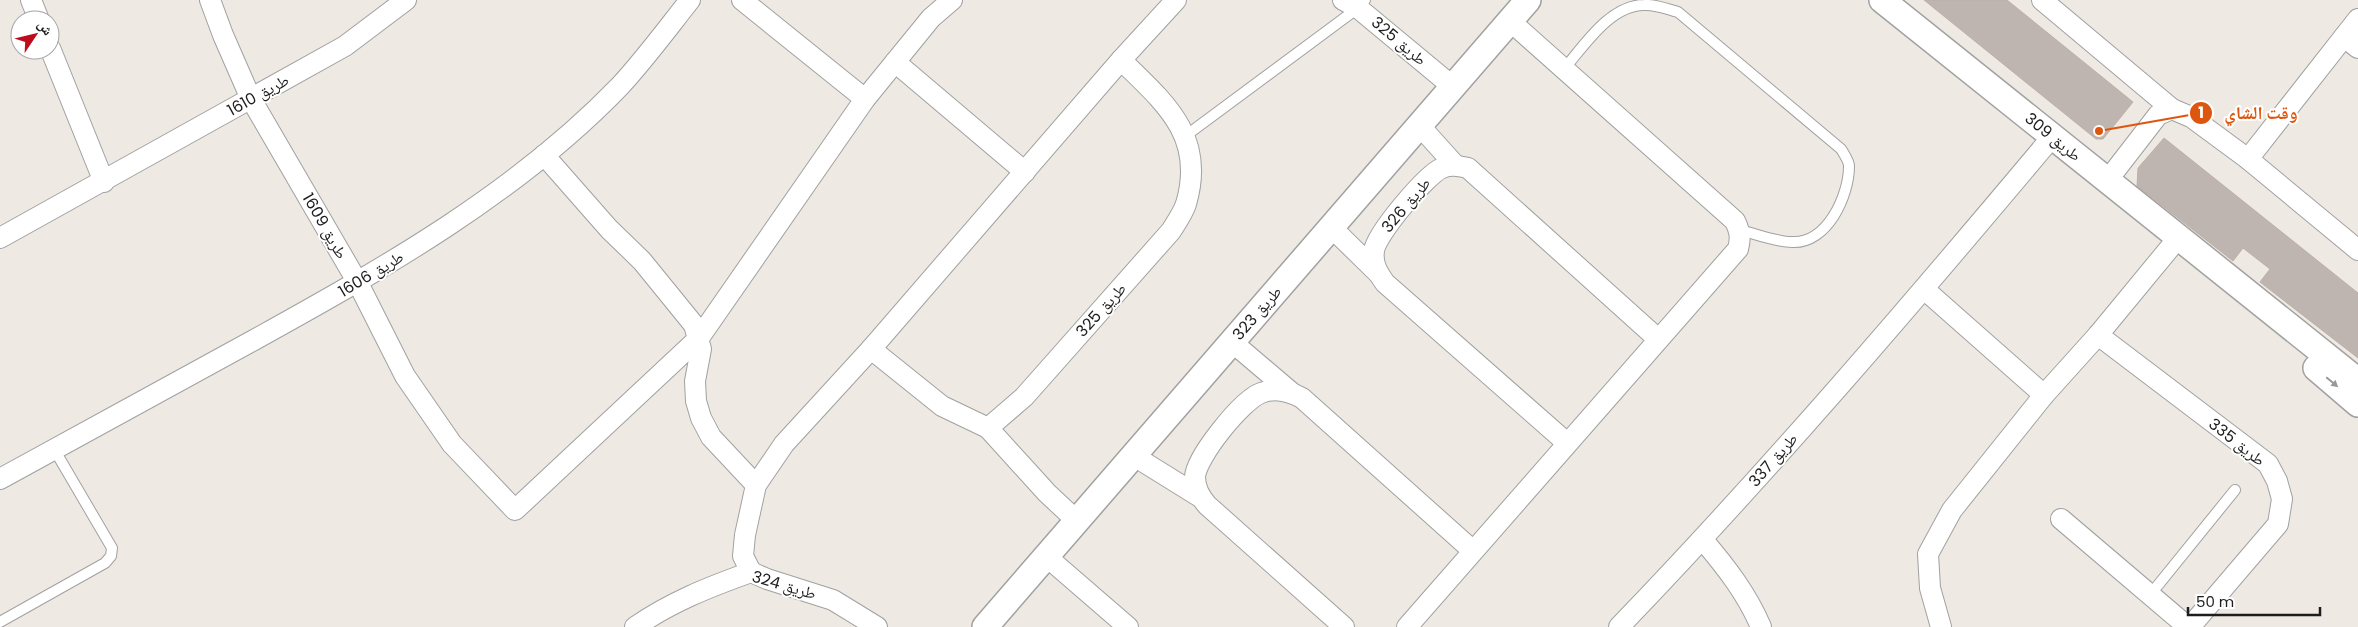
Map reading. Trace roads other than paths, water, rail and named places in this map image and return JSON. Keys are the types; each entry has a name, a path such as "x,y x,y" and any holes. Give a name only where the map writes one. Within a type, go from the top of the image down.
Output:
{"street":[{"name":"طريق 1609","path":"210,0 251,99 358,282 405,376 452,444 515,510 699,338"},
{"name":"طريق 1610","path":"0,238 104,182 345,46 406,0"},
{"name":"طريق 1606","path":"0,479 358,282 499,191 544,155 620,86 690,0"},
{"path":"742,0 865,99"},
{"path":"699,338 865,99 931,18 952,0"},
{"path":"751,572 743,556 745,535 756,485 784,444 871,349 1121,60 1176,0"},
{"name":"طريق 323","path":"985,627 1047,558 1528,0"},
{"name":"طريق 309","path":"1882,0 2107,182 2358,380"},
{"path":"2042,0 2172,110 2191,117 2248,159 2358,250"},
{"name":"طريق 325","path":"1356,3 1452,86"},
{"path":"2248,159 2351,42 2358,19"},
{"path":"1407,627 1472,550 1738,249 1741,239 1740,230 1735,221 1510,21"},
{"path":"55,60 104,182"},
{"name":"طريق 325","path":"988,428 1024,396 1171,231 1185,206 1191,177 1189,148 1178,120 1160,98 1121,60"},
{"path":"895,62 1025,172"},
{"path":"2107,182 2158,115 2172,110"},
{"path":"1419,125 1455,165 1468,168 1658,339"},
{"name":"طريق 337","path":"1619,627 1703,540 1924,289 2052,137"},
{"path":"544,155 576,194 642,261 687,314 699,338 700,349 695,381 696,401 701,418 711,437 756,485"},
{"name":"طريق 326","path":"1378,273 1373,262 1377,239 1426,179 1444,166 1455,165"},
{"path":"1331,227 1378,273 1385,283 1567,443"},
{"path":"1941,627 1930,588 1928,554 1952,510 2044,396 2098,335 2178,238"},
{"name":"طريق 309","path":"2223,274 2251,314 2358,404"},
{"path":"1924,289 2044,396"},
{"name":"طريق 335","path":"2061,519 2189,627 2278,524 2282,499 2268,464 2098,335"},
{"path":"1232,342 1292,393 1302,398 1472,550"},
{"path":"871,349 942,406 988,428 1048,493 1078,522"},
{"path":"1200,497 1195,477 1202,457 1243,406 1260,393 1271,390 1292,393"},
{"path":"1134,456 1200,497 1344,627"},
{"path":"1703,540 1732,574 1754,611 1761,627"},
{"path":"1047,558 1128,627"},
{"name":"طريق 324","path":"635,627 659,610 689,595 751,572 833,600 878,627"}],"lane":[{"path":"1184,136 1356,3"},
{"path":"1564,69 1615,13 1629,6 1645,4 1678,12 1841,149 1849,165 1844,193 1836,212 1825,229 1810,238 1793,242 1740,230"},
{"path":"0,622 105,563 111,556 112,548 54,449"},
{"path":"2150,595 2235,490"}],"place":[{"name":"وقت الشاي","path":"2099,131"}]}
